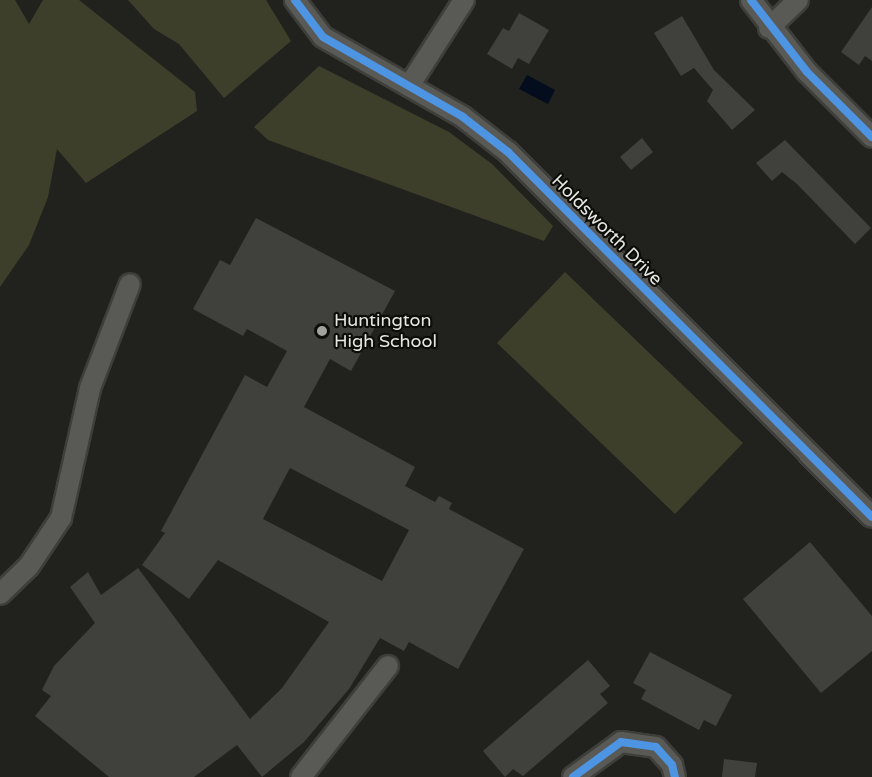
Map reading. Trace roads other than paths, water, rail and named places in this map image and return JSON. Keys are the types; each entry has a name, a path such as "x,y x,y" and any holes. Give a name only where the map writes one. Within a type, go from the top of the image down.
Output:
{"street":[{"name":"Holdsworth Drive","path":"295,0 323,38 463,117 508,152 872,517"},
{"path":"410,86 464,0"},
{"path":"751,0 769,28 872,137"},
{"path":"769,28 798,0"},
{"path":"0,594 29,566 60,518 90,388 130,284"},
{"path":"301,777 387,666"},
{"path":"573,777 621,742 656,747 672,765 675,777"}],"water":[{"path":"527,75 555,90 548,104 519,89"}],"place":[{"name":"Huntington High School","path":"322,331"}]}
